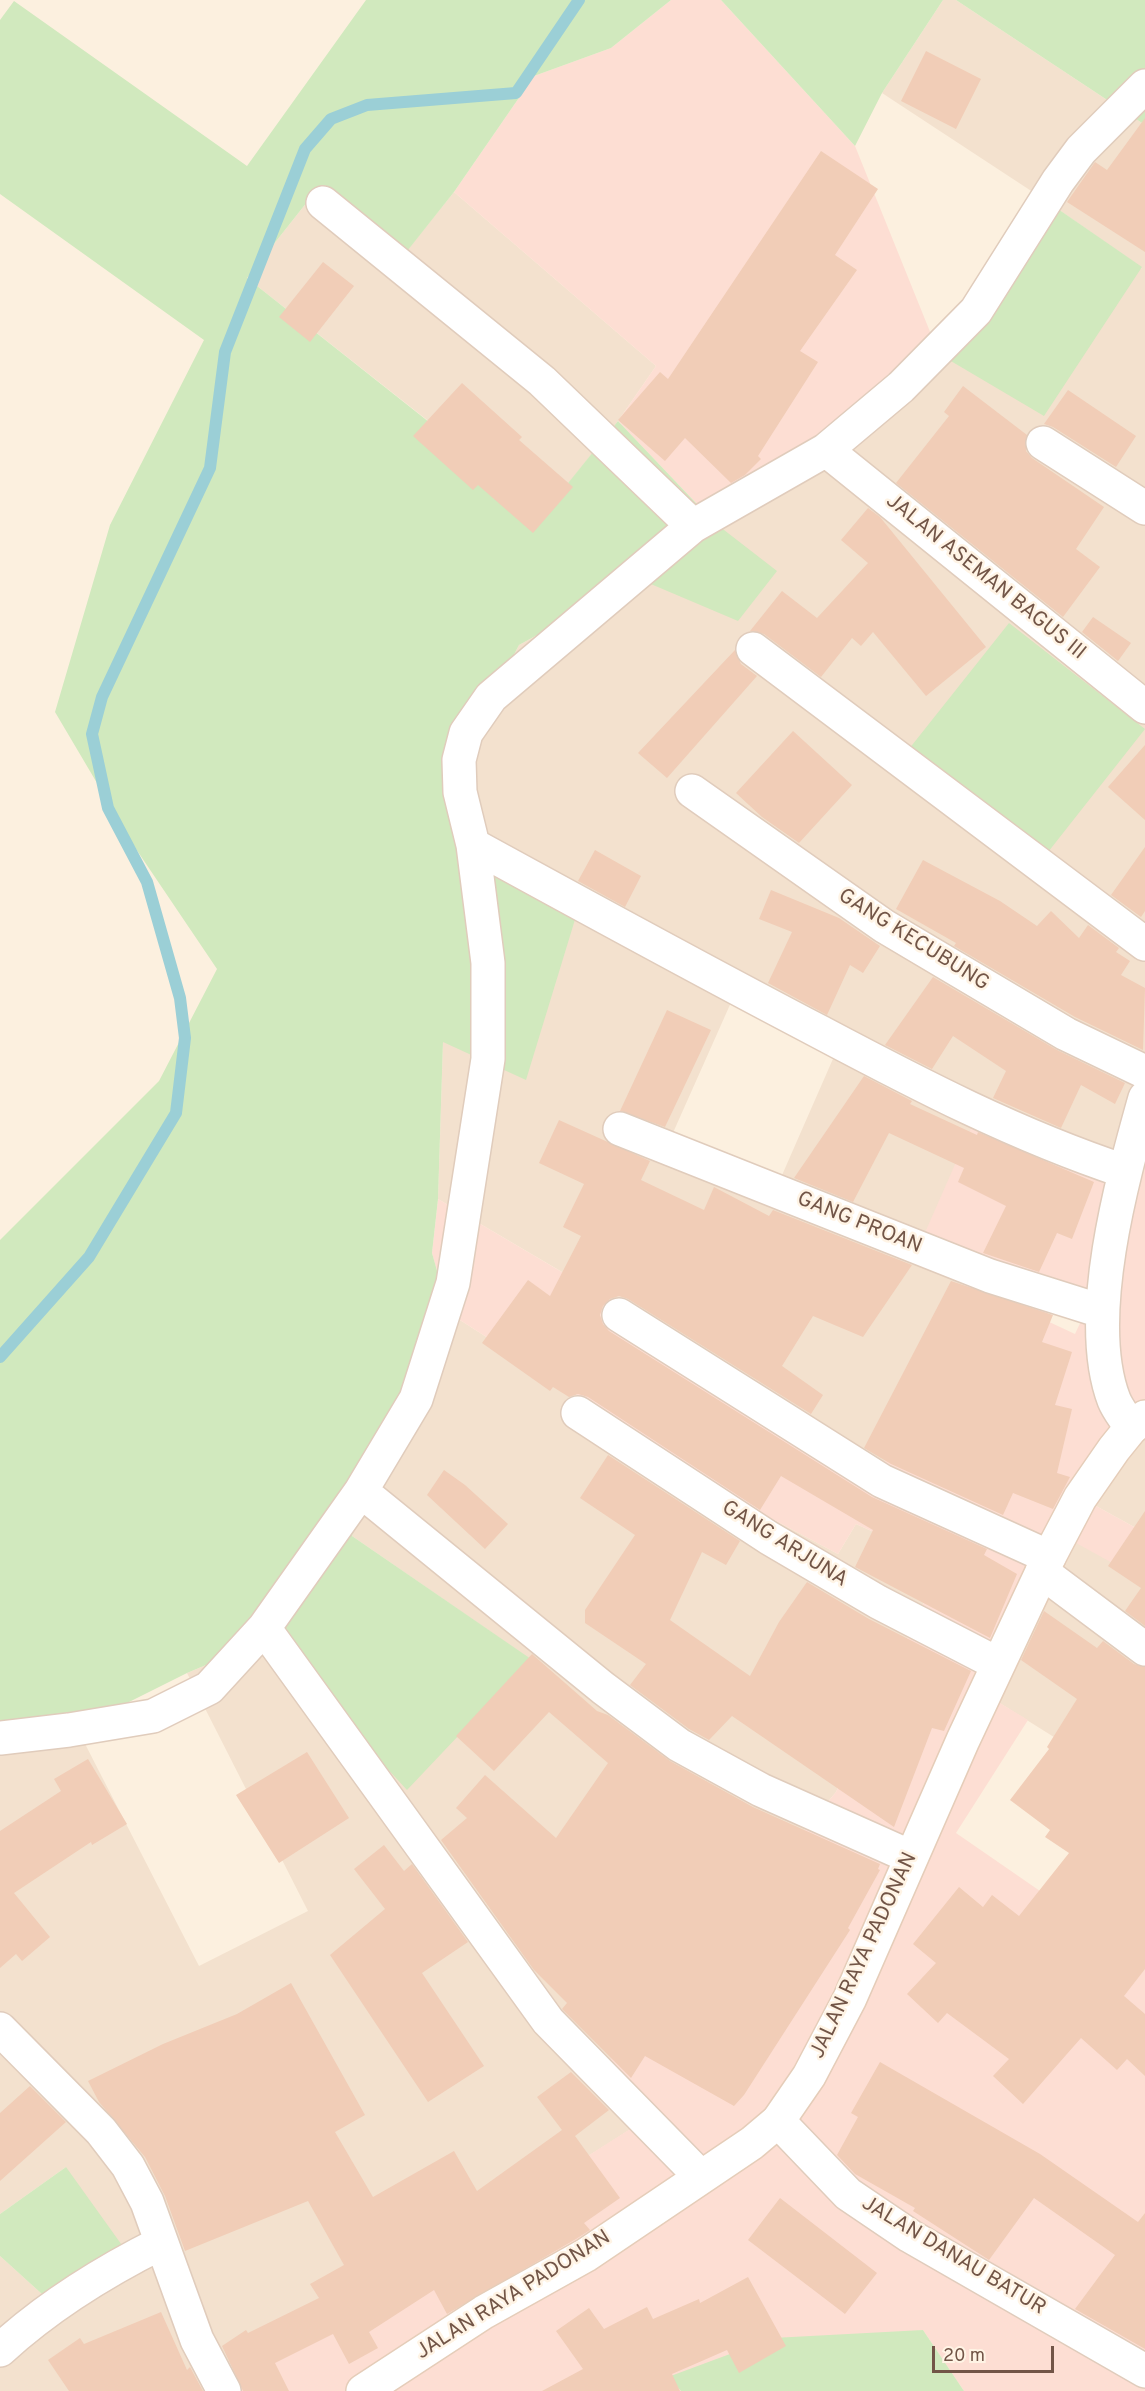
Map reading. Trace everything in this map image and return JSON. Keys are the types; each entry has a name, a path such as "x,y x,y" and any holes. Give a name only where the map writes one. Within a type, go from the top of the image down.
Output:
{"street":[{"path":"0,1738 69,1730 153,1716 209,1688 264,1628 361,1491 416,1399 453,1283 488,1059 488,963 473,845 460,792 459,760 466,733 491,697 693,526 826,450 901,387 976,311 1058,181 1081,150 1145,86"},
{"path":"323,203 542,381 693,526"},
{"path":"1043,443 1145,508"},
{"name":"JALAN ASEMAN BAGUS III","path":"826,450 1145,706"},
{"path":"753,649 1145,944"},
{"name":"GANG KECUBUNG","path":"692,791 884,926 1045,1022 1145,1072"},
{"path":"473,845 699,969 968,1109 1057,1148 1124,1171"},
{"path":"1138,1422 1114,1401 1106,1367 1101,1311 1124,1171 1145,1098"},
{"name":"GANG PROAN","path":"620,1129 990,1276 1040,1294 1101,1311"},
{"path":"619,1315 882,1480 1046,1564 1145,1649"},
{"name":"GANG ARJUNA","path":"578,1413 769,1538 878,1602 998,1664"},
{"name":"JALAN RAYA PADONAN","path":"363,2391 484,2312 586,2255 752,2143 778,2121 809,2076 850,1998 998,1664 1046,1564 1080,1498 1138,1422"},
{"path":"361,1491 603,1688 679,1744 762,1790 911,1857"},
{"path":"264,1628 548,2021 700,2176"},
{"path":"0,2029 101,2131 128,2166 147,2202 197,2340 224,2391"},
{"name":"JALAN DANAU BATUR","path":"778,2121 848,2194 901,2230 1145,2371"},
{"path":"0,2350 26,2326 113,2267 161,2243"},
{"path":"1141,2391 1145,2386"}],"shaded area":[{"path":"671,0 721,0 855,146 939,354 715,523 618,421 656,366 454,192 534,76 611,48"},
{"path":"943,0 956,0 1145,125 1145,1077 1120,1168 976,1262 885,1462 438,1199 443,1042 503,863 455,770 519,645 639,579 939,354 1142,268 1045,200 882,93","holes":["737,989 843,1036 779,1182 672,1135"]},
{"path":"315,192 400,259 454,192 656,366 618,421 545,513 247,278"},
{"path":"1145,1077 1145,1427 1087,1501 1145,1533 1136,1576 1067,1538 990,1697 1028,1720 956,1833 1137,1958 1145,1945 1145,2391 964,2391 923,2330 669,2378 681,2391 209,2391 412,2256 520,2199 649,2117 601,2070 664,1999 836,1792 942,1563 856,1524 838,1554 763,1514 449,1313 432,1253 438,1199 884,1462 975,1263 920,1244 982,1103 1120,1167","holes":["1061,1286 1091,1300 1075,1334 1045,1320"]},
{"path":"449,1313 763,1514 838,1554 856,1524 942,1563 836,1792 664,1999 650,2117 520,2199 412,2256 209,2391 0,2391 0,2256 64,2314 66,2167 0,2214 0,1733 82,1738 199,1966 308,1911 187,1673 268,1639 530,1659 352,1536"},
{"path":"1145,1427 1145,1533 1087,1501"},
{"path":"1066,1538 1145,1560 1145,1794 990,1697"}],"green space":[{"path":"366,0 671,0 611,48 534,76 454,192 400,260 315,192 247,278 544,513 618,421 715,523 777,571 738,621 639,579 519,645 455,769 503,862 577,913 526,1080 443,1042 438,1199 432,1253 449,1313 352,1536 531,1659 407,1790 268,1639 187,1673 77,1728 0,1733 0,1240 159,1081 217,969 136,849 55,712 110,525 204,340 0,194 0,20 14,1 247,166"},
{"path":"721,0 943,0 882,93 855,146"},
{"path":"956,0 1145,0 1145,125"},
{"path":"1045,200 1142,267 1044,416 939,354"},
{"path":"1009,623 1145,729 1041,861 905,754"},
{"path":"66,2167 129,2255 64,2314 0,2256 0,2214"},
{"path":"923,2330 964,2391 681,2391 668,2377 773,2338"}],"building":[{"path":"926,51 981,79 956,129 901,101"},
{"path":"1145,118 1145,252 1067,202 1095,162 1107,170"},
{"path":"821,151 878,189 835,255 857,270 800,351 818,362 758,456 761,459 745,475 731,483 685,438 665,461 618,420 660,372 668,379"},
{"path":"323,262 354,286 310,342 279,317"},
{"path":"462,383 522,437 519,440 573,487 533,533 478,485 473,490 413,436"},
{"path":"963,386 1027,435 1026,451 1032,458 1104,507 1076,549 1100,567 1063,617 896,483 949,416 944,412"},
{"path":"1068,390 1136,436 1116,467 1053,427 1044,424"},
{"path":"868,508 880,517 986,647 926,696 873,632 861,646 852,638 821,677 764,634 750,631 782,591 817,618 868,563 841,540"},
{"path":"1093,617 1131,643 1118,661 1082,632"},
{"path":"735,650 741,664 757,676 667,778 638,753"},
{"path":"793,731 852,785 799,843 762,817 736,793"},
{"path":"1145,745 1145,820 1108,787"},
{"path":"1145,847 1145,911 1141,917 1111,895"},
{"path":"595,850 641,876 625,907 578,881"},
{"path":"923,860 1000,901 1037,926 1051,911 1079,938 1088,925 1119,948 1116,952 1130,961 1121,975 1145,988 1143,1050 1075,1017 954,946 956,943 896,909"},
{"path":"771,890 839,918 880,946 863,973 850,965 827,1015 768,983 792,932 759,919"},
{"path":"933,977 1057,1050 1125,1083 1115,1104 1081,1085 1061,1128 993,1098 1006,1071 953,1036 932,1069 885,1045"},
{"path":"667,1010 711,1030 665,1127 620,1111"},
{"path":"864,1076 912,1101 910,1104 977,1135 978,1132 1094,1182 1072,1239 1057,1233 1039,1272 983,1253 1006,1206 958,1182 964,1168 889,1133 853,1202 794,1178"},
{"path":"559,1120 650,1161 641,1180 704,1210 714,1187 769,1216 773,1210 912,1265 863,1337 813,1316 782,1366 823,1395 811,1414 628,1299 619,1296 610,1299 603,1306 600,1315 609,1331 872,1497 987,1549 984,1555 1017,1574 990,1638 855,1567 873,1530 781,1476 760,1510 588,1397 578,1394 569,1397 553,1387 550,1391 482,1343 528,1280 550,1296 581,1236 563,1227 584,1184 539,1163"},
{"path":"951,1281 1053,1315 1042,1342 1072,1352 1055,1405 1072,1409 1057,1473 1070,1477 1053,1509 1013,1493 1003,1515 891,1464 864,1448"},
{"path":"608,1455 740,1541 726,1565 702,1552 670,1620 750,1676 779,1622 807,1582 869,1619 971,1671 944,1731 932,1728 894,1827 732,1716 709,1740 689,1729 630,1685 646,1664 585,1623 585,1610 635,1535 580,1498"},
{"path":"444,1470 465,1485 508,1524 485,1549 427,1495"},
{"path":"1145,1511 1145,1626 1125,1611 1141,1588 1108,1566"},
{"path":"1044,1611 1097,1648 1103,1641 1134,1664 1145,1667 1145,1969 1124,1996 1145,2014 1145,2076 1127,2059 1117,2070 1081,2038 1023,2104 993,2076 1009,2059 947,2013 938,2023 907,1994 936,1963 913,1944 959,1887 983,1907 992,1895 1019,1916 1069,1853 1045,1837 1050,1830 1010,1800 1049,1749 1047,1747 1077,1699 1021,1660"},
{"path":"532,1654 597,1711 608,1715 670,1761 753,1807 880,1864 878,1869 880,1870 848,1928 850,1930 744,2095 734,2106 645,2056 631,2078 562,2009 567,2003 534,1970 441,1840 467,1818 456,1808 485,1775 556,1838 608,1763 549,1712 494,1771 456,1736"},
{"path":"307,1752 349,1818 279,1863 236,1795"},
{"path":"88,1759 127,1824 92,1845 91,1842 14,1893 50,1937 22,1961 16,1954 0,1968 0,1831 61,1791 54,1779"},
{"path":"384,1845 404,1871 412,1864 468,1942 422,1973 484,2066 428,2102 330,1955 385,1909 354,1869"},
{"path":"291,1983 365,2115 335,2132 373,2197 454,2151 477,2191 562,2130 537,2097 571,2072 609,2110 575,2136 620,2198 584,2223 590,2230 447,2314 434,2290 369,2332 378,2348 349,2364 333,2334 275,2363 289,2391 243,2391 222,2346 246,2330 248,2333 319,2298 310,2284 344,2265 308,2201 185,2251 165,2196 145,2157 99,2102 88,2081 163,2044 237,2014"},
{"path":"880,2062 1040,2154 1138,2222 1145,2213 1145,2349 1075,2309 1115,2255 1034,2198 989,2260 913,2211 915,2208 855,2174 837,2155 858,2117 851,2113"},
{"path":"30,2086 66,2122 0,2181 0,2113"},
{"path":"780,2198 877,2273 845,2314 748,2240"},
{"path":"748,2277 786,2346 739,2373 727,2350 672,2374 680,2391 542,2391 583,2369 556,2331 589,2308 604,2329 647,2307 653,2319 699,2299 700,2303"},
{"path":"161,2312 187,2370 190,2367 203,2391 69,2391 48,2360 80,2338 84,2344"}],"waterway":[{"path":"0,1357 89,1257 176,1113 185,1038 180,998 147,882 108,808 92,734 102,697 210,468 225,352 305,149 331,119 367,105 516,93 579,0"}]}
